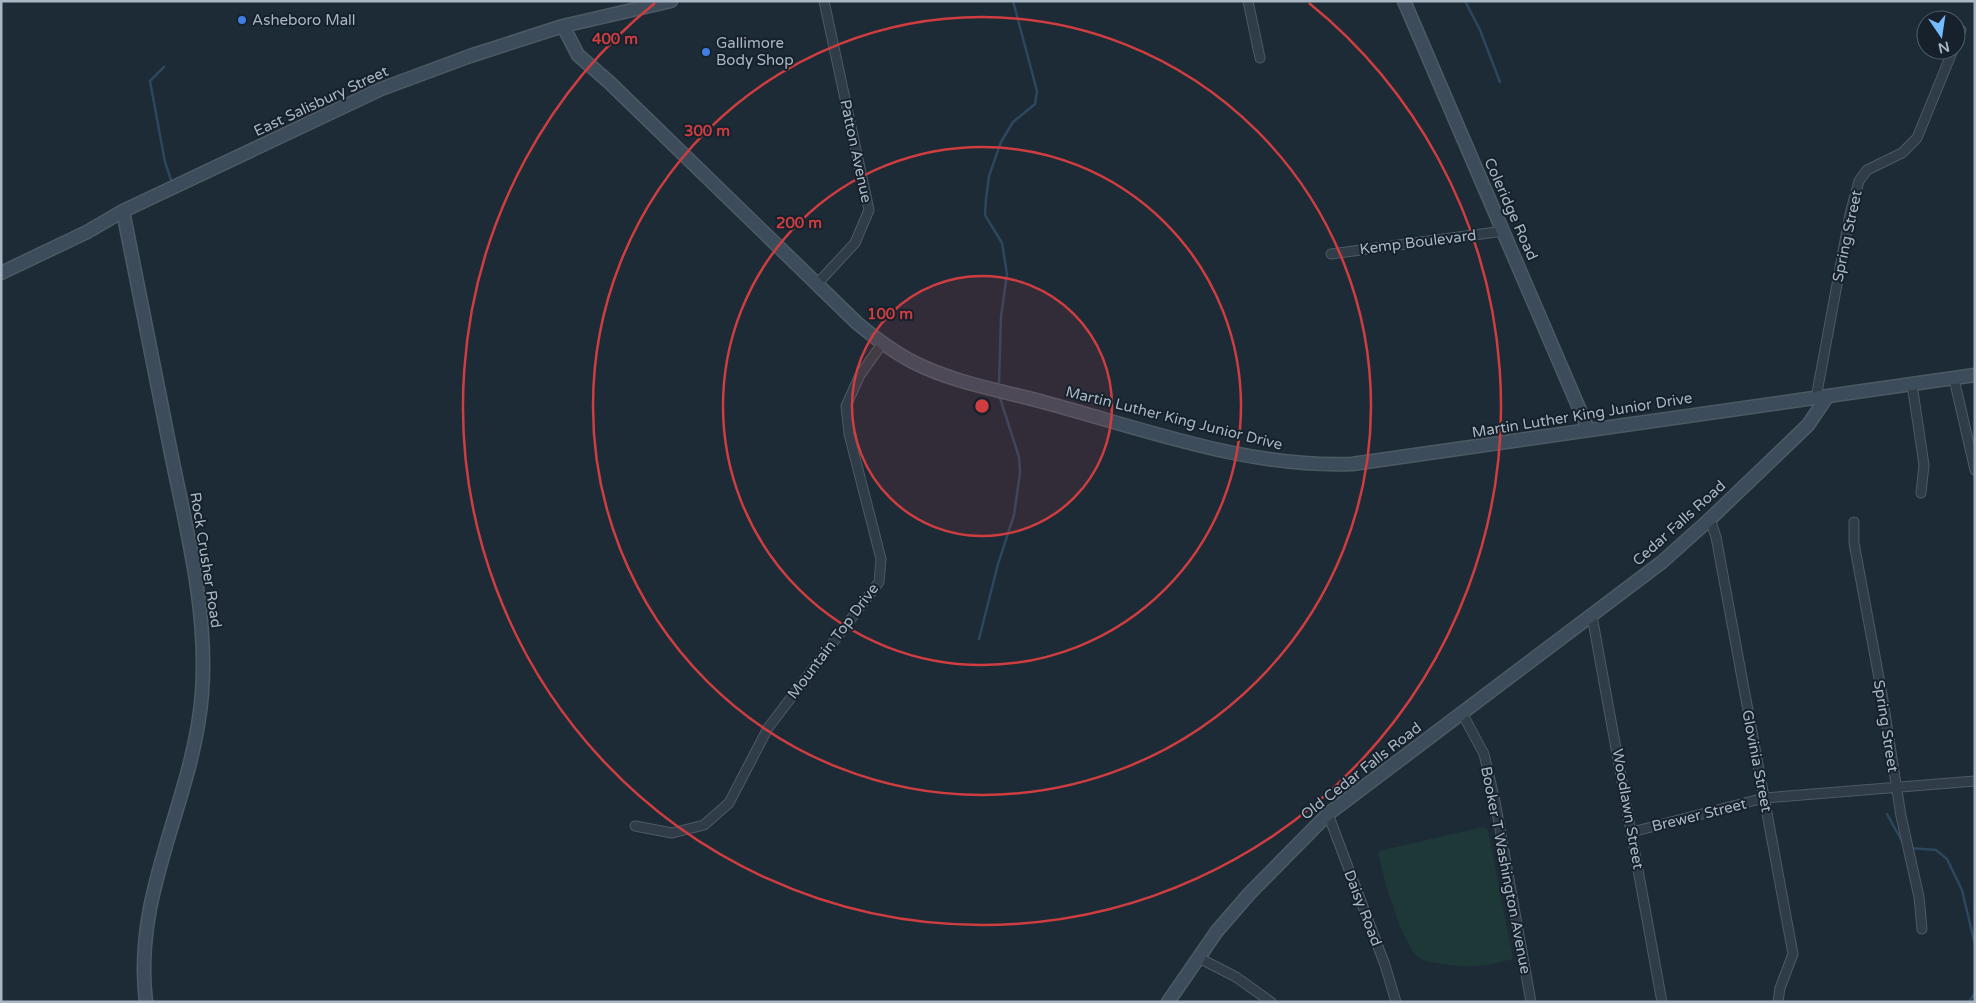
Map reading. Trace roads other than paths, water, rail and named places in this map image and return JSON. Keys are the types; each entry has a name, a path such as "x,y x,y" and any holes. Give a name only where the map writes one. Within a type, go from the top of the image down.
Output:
{"street":[{"name":"East Salisbury Street","path":"1,273 87,232 123,211 381,89 470,56 563,26 671,1"},
{"name":"Patton Avenue","path":"816,284 856,243 869,210 824,1"},
{"path":"1248,1 1260,58"},
{"name":"Coleridge Road","path":"1404,1 1588,429"},
{"name":"Martin Luther King Junior Drive","path":"563,26 582,60 609,82 816,284 882,344 914,362 961,379 1185,441 1279,462 1330,465 1373,462 1588,429 1822,398 1975,375"},
{"name":"Spring Street","path":"1822,398 1850,214 1860,181 1867,170 1902,153 1917,138 1948,60"},
{"name":"Rock Crusher Road","path":"123,211 195,574 202,642 202,693 198,728 146,920 143,954 146,1002"},
{"name":"Kemp Boulevard","path":"1331,254 1504,231"},
{"name":"Mountain Top Drive","path":"635,826 672,833 704,826 730,803 768,728 879,582 881,559 849,434 846,406 860,375 882,344"},
{"path":"1954,378 1975,470"},
{"path":"1912,384 1924,465 1921,493"},
{"name":"Cedar Falls Road","path":"1538,656 1662,562 1710,519 1808,425 1822,398"},
{"name":"Glovinia Street","path":"1710,519 1716,536 1793,954 1780,988 1778,1002"},
{"name":"Spring Street","path":"1854,522 1854,543 1882,694 1896,787 1919,897 1922,929"},
{"name":"Woodlawn Street","path":"1592,616 1662,1002"},
{"name":"Old Cedar Falls Road","path":"1168,1002 1197,958 1250,893 1328,814 1538,656"},
{"name":"Booker T Washington Avenue","path":"1462,713 1484,754 1495,801 1531,1002"},
{"name":"Brewer Street","path":"1632,832 1764,798 1975,781"},
{"name":"Daisy Road","path":"1328,814 1385,965 1396,1002"},
{"path":"1197,958 1236,977 1271,1002"}],"waterway":[{"path":"999,382 1001,317 1007,274 1002,243 985,215 989,176 1001,142 1013,122 1035,104 1037,91 1013,1"},
{"path":"1465,1 1480,30 1500,82"},
{"path":"164,67 150,81 165,162 171,180"},
{"path":"979,639 998,564 1014,515 1020,473 1019,457 1000,398"},
{"path":"1887,814 1903,843"},
{"path":"1909,848 1936,850 1947,859 1962,890 1975,945"},
{"path":"1969,1002 1975,993"}],"place":[{"name":"Asheboro Mall","path":"242,20"},
{"name":"Gallimore Body Shop","path":"706,52"}]}
